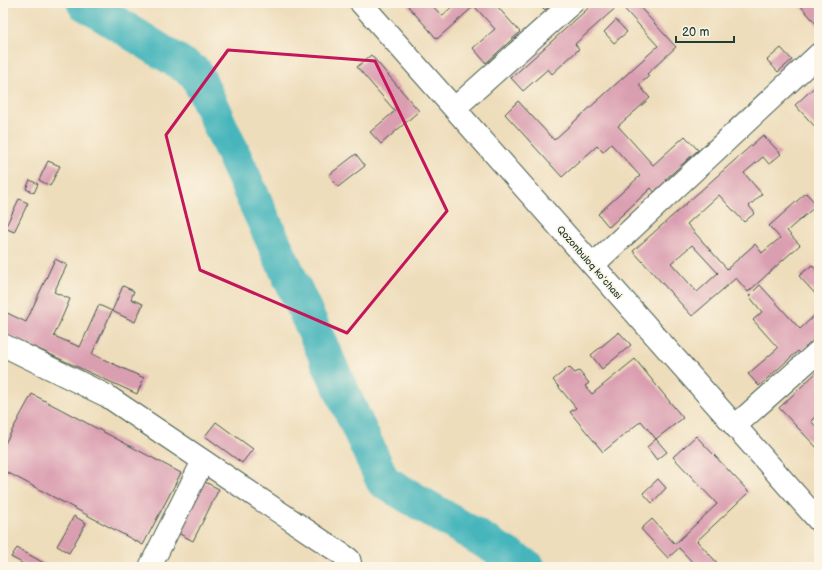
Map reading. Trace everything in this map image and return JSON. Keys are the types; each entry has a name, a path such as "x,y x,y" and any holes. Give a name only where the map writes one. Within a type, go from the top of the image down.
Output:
{"street":[{"name":"Qozonbuloq koʻchasi","path":"361,3 819,521"},
{"path":"455,108 572,3"},
{"path":"594,265 819,54"},
{"path":"3,345 107,396 349,559 352,567"},
{"path":"735,426 819,351"},
{"path":"150,567 203,461"}],"highlighted area":[{"path":"228,50 375,61 447,211 347,333 200,270 166,135"}],"building":[{"path":"412,3 430,3 442,16 456,3 496,3 495,4 520,32 486,63 473,48 495,29 474,6 437,39 408,6"},
{"path":"538,3 552,3 545,10"},
{"path":"594,3 636,3 676,47 647,74 649,76 639,85 650,98 618,126 653,165 685,136 698,150 665,180 669,184 657,195 651,188 609,227 598,214 640,176 611,144 603,152 597,146 562,177 505,114 518,101 554,140 658,46 620,4 575,44 579,49 552,74 548,69 523,91 511,78"},
{"path":"798,3 819,3 819,27"},
{"path":"616,20 627,32 614,43 604,32"},
{"path":"781,48 792,60 778,72 767,60"},
{"path":"371,55 419,111 381,144 370,132 395,111 357,67"},
{"path":"819,83 819,131 795,105"},
{"path":"763,135 781,154 769,164 763,157 744,173 762,194 749,206 755,213 744,222 719,195 687,224 727,269 755,244 762,253 780,238 769,226 806,193 817,205 787,231 800,245 748,292 736,278 692,316 633,251","holes":["692,245 718,273 697,292 671,263"]},
{"path":"356,154 365,166 338,187 329,175"},
{"path":"48,161 60,166 50,186 39,180"},
{"path":"30,180 38,184 34,193 26,189"},
{"path":"19,199 28,203 14,232 5,228"},
{"path":"55,259 67,265 54,292 70,299 54,336 80,347 99,305 112,311 92,354 144,378 137,394 3,333 3,311 26,322"},
{"path":"812,265 819,273 819,298 799,276"},
{"path":"760,285 800,329 819,311 819,336 800,353 798,351 759,386 748,374 778,348 753,320 762,312 749,296"},
{"path":"123,286 134,291 131,299 143,304 135,322 112,311"},
{"path":"619,332 631,345 602,369 591,355"},
{"path":"635,359 683,418 656,439 641,421 603,452 570,412 576,408 553,380 569,367 575,373 579,371 589,383 585,386 592,394"},
{"path":"819,370 819,413 811,421 819,430 819,450 779,408"},
{"path":"32,394 181,473 143,545 3,470 3,447"},
{"path":"216,422 253,449 242,463 205,436"},
{"path":"696,436 749,492 697,541 721,567 697,567 679,548 668,558 641,529 652,519 675,544 717,504 673,457"},
{"path":"656,439 667,452 657,460 647,447"},
{"path":"658,479 666,488 652,503 643,493"},
{"path":"203,481 219,489 193,541 176,532"},
{"path":"74,516 86,523 69,553 57,546"},
{"path":"17,548 51,567 29,567 11,557"}],"waterway":[{"path":"84,3 196,73 383,481 528,567"}]}
